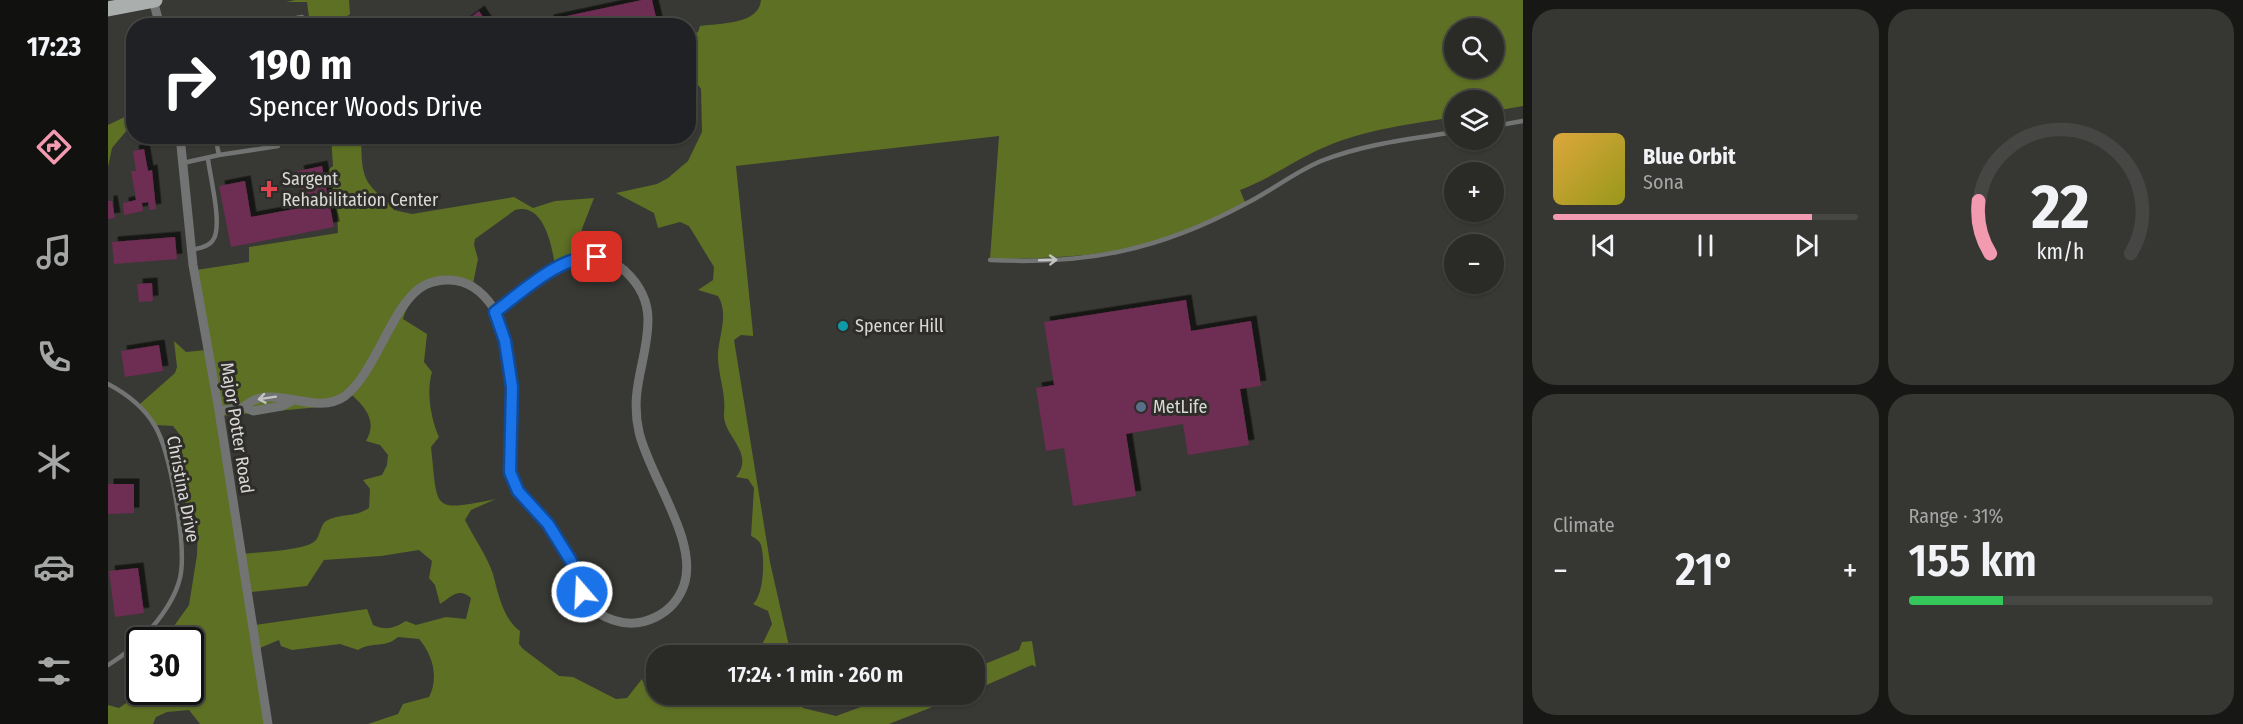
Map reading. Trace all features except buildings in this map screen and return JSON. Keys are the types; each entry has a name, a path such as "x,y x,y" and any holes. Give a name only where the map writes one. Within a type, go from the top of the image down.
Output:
{"main road":[{"path":"108,9 154,0"}],"street":[{"path":"154,0 158,18"},
{"name":"Major Potter Road","path":"181,144 192,250 268,724"},
{"path":"219,411 244,407 253,411 282,406 292,400 324,402 344,396 368,368 408,301 425,285 451,280 465,283 482,294 495,312 504,333 512,405 508,465 518,491 548,524 571,561 582,592 593,608 608,618 625,623 643,622 659,615 678,597 685,580 686,563 683,544 642,442 637,423 637,383 648,325 646,303 641,290 626,272 614,263 597,257 581,257 562,264 495,312"}],"lane":[{"path":"1504,124 1523,121"},
{"path":"990,260 1055,260 1117,253 1154,244 1203,226 1320,162 1366,147 1444,134"},
{"path":"217,144 219,156"},
{"path":"183,163 278,146 278,144"},
{"path":"192,250 208,245 214,240 218,228 208,159"},
{"name":"Christina Drive","path":"108,384 142,408 159,433 172,486 183,560 179,581 165,609 134,645 108,664"}],"green space":[{"path":"349,0 350,14 345,18 309,18 307,2 286,2"},
{"path":"761,0 1523,0 1523,106 1504,109 1504,90 1444,90 1444,119 1373,131 1341,141 1314,152 1240,190 1245,202 1201,227 1149,244 1097,254 990,259 999,136 736,166 753,336 741,335 734,340 770,562 789,645 762,645 772,624 768,611 753,604 761,585 763,559 761,545 751,536 754,488 748,479 736,477 742,460 725,421 718,359 723,311 718,296 698,290 713,280 714,267 689,226 680,222 658,228 654,213 616,193 657,184 688,161 702,132 701,89 696,82 696,33 700,26 746,18 759,8"},
{"path":"126,116 126,131 112,148 108,167 108,125"},
{"path":"332,144 361,144 363,168 370,185 394,210 412,214 514,197 533,208 555,201 594,198 580,234 582,256 555,266 549,237 540,219 525,209 515,210 475,239 474,245 478,259 473,284 451,283 431,287 414,298 403,319 427,334 424,362 432,372 429,388 430,405 439,437 431,447 438,495 442,502 449,505 496,499 471,510 465,520 491,568 505,613 520,631 519,644 523,649 559,676 573,677 616,699 627,698 642,679 646,689 646,705 802,705 803,708 836,716 866,705 937,705 889,724 368,724 398,714 403,704 429,697 432,690 433,667 424,645 419,639 398,637 388,643 358,650 340,644 292,650 281,646 279,640 260,648 269,724 200,724 189,710 167,712 156,717 153,724 108,724 108,705 119,708 126,703 126,705 204,705 204,627 173,627 189,605 197,555 198,520 188,504 175,496 182,476 177,450 180,435 173,426 156,425 140,404 175,373 177,367 174,341 186,352 206,350 196,270 249,262 249,247 338,233 337,215 328,170 333,166","holes":["352,395 366,411 371,428 366,441 380,445 388,455 387,465 382,475 363,480 370,489 369,508 326,521 317,539 301,547 241,554 221,416 320,407 340,403","419,550 432,561 429,578 435,585 440,604 459,593 471,598 466,619 446,617 416,625 406,621 394,627 382,628 373,625 367,609 255,625 251,592 307,586 324,560 381,556"]},
{"path":"1032,641 1036,667 1032,665 985,686 985,664 1019,650 1022,642"}],"place":[{"name":"Sargent Rehabilitation Center","path":"269,189"},
{"name":"Spencer Hill","path":"843,326"},
{"name":"MetLife","path":"1141,407"}],"route":[{"path":"582,592 571,561 548,524 521,496 512,479 508,465 512,387 505,341 495,312 562,264 581,257 597,257"}]}
